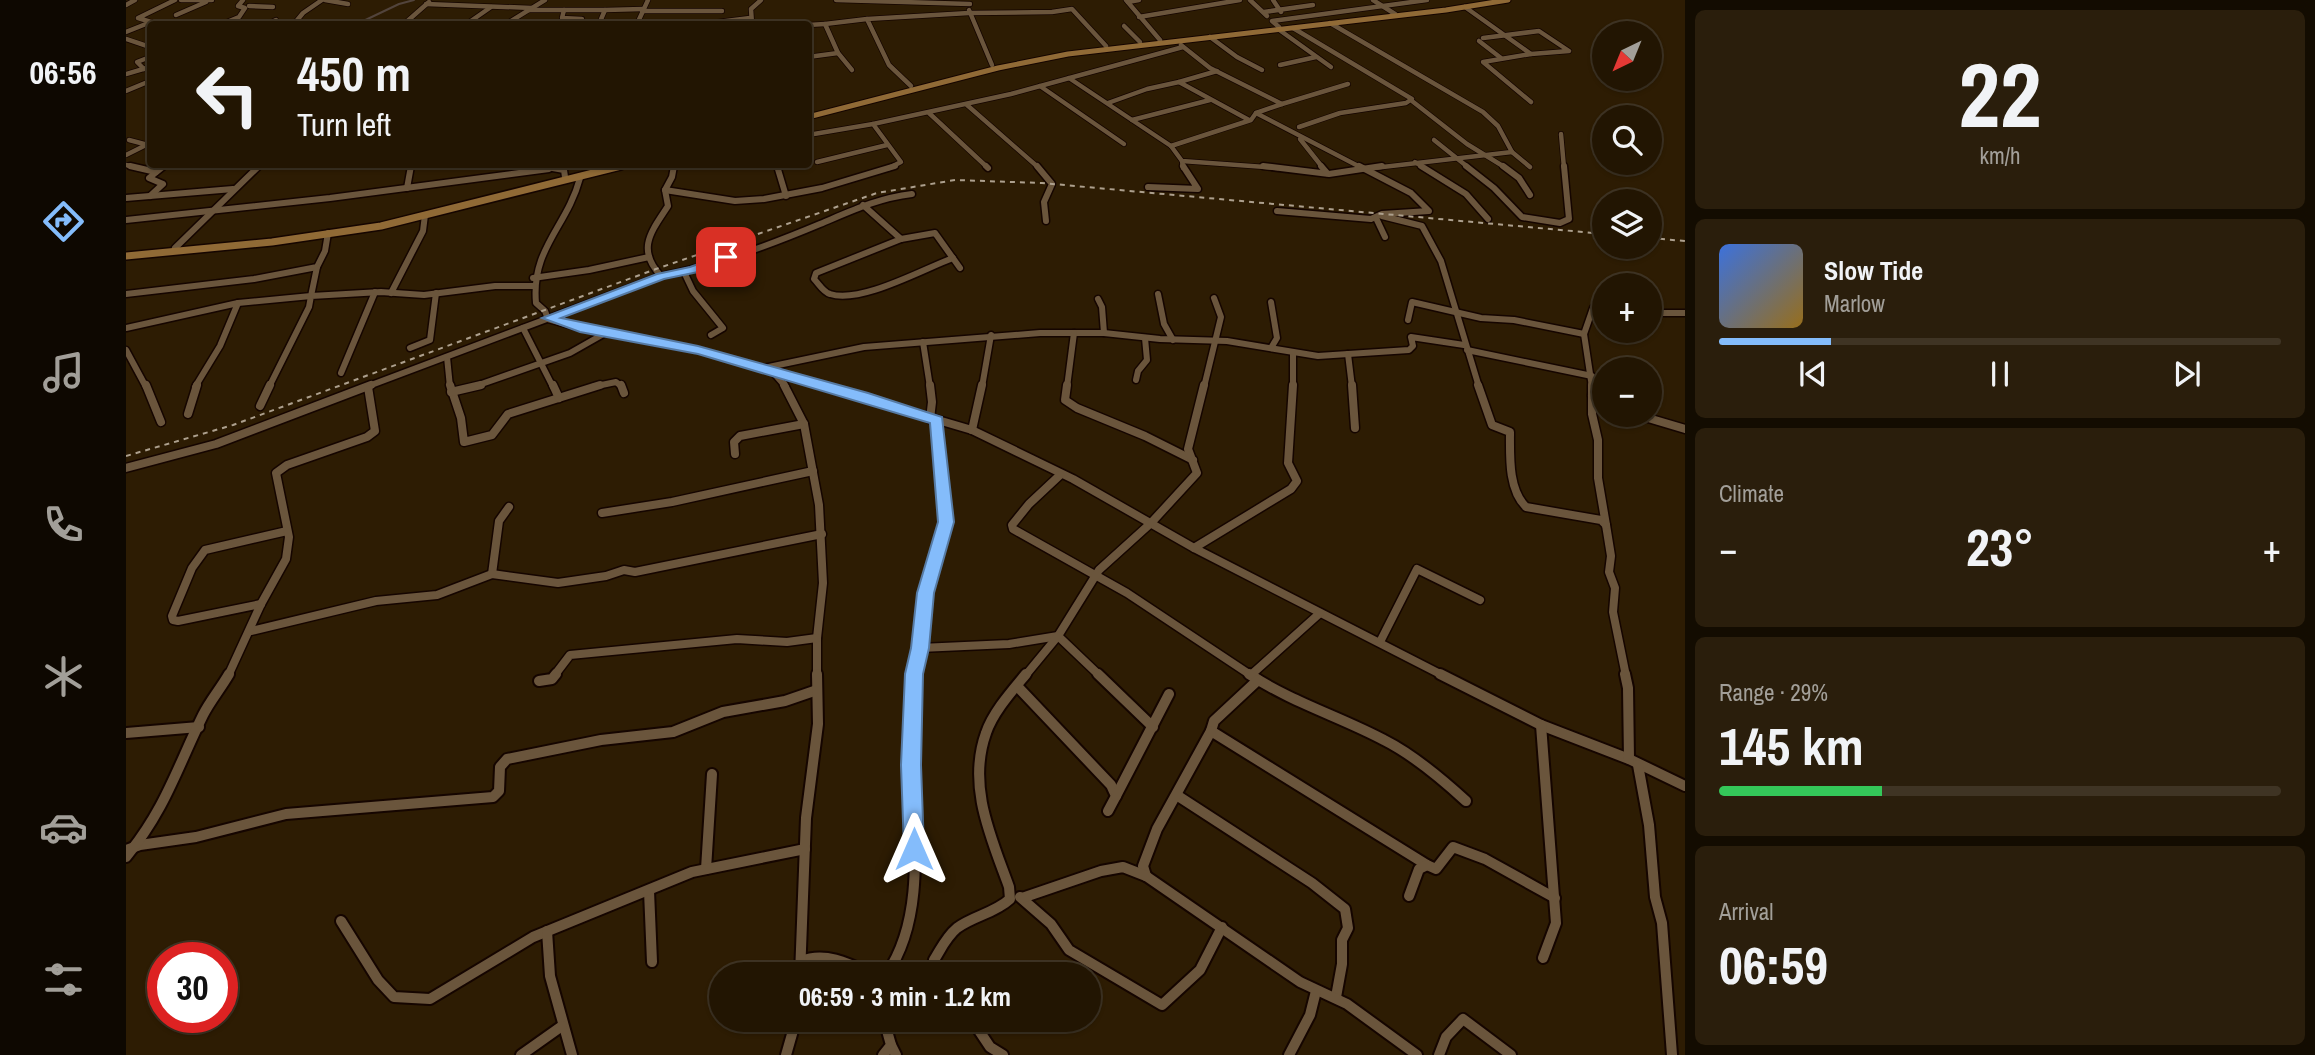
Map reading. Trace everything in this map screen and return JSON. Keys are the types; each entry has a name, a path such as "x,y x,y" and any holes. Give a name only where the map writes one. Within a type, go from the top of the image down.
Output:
{"main road":[{"path":"823,111 1004,66 1068,54 1492,0"},
{"path":"812,114 992,65 1106,46 1293,28 1508,0"},
{"path":"126,253 269,240 380,220 598,168"},
{"path":"126,253 328,233 425,215 614,168"}],"street":[{"path":"126,5 135,0"},
{"path":"148,21 138,18 175,0"},
{"path":"181,0 206,2"},
{"path":"176,15 212,0"},
{"path":"243,0 238,6 273,7"},
{"path":"229,21 239,17 247,7 260,0"},
{"path":"296,21 303,13 323,0 348,4"},
{"path":"407,21 434,0"},
{"path":"511,21 545,0"},
{"path":"638,21 648,0"},
{"path":"751,21 751,9 761,0"},
{"path":"836,0 968,2 992,65"},
{"path":"1127,1 1139,0"},
{"path":"1139,17 1240,0"},
{"path":"1250,0 1278,28 1331,67"},
{"path":"1273,0 1287,19"},
{"path":"1306,1 1317,0"},
{"path":"1373,0 1395,14"},
{"path":"1272,21 1427,0"},
{"path":"1127,1 1160,40"},
{"path":"1306,1 1325,13"},
{"path":"426,4 564,10 722,11"},
{"path":"1264,12 1313,5"},
{"path":"469,21 491,6"},
{"path":"1465,7 1531,54"},
{"path":"812,25 867,19 1072,9 1106,46"},
{"path":"564,10 561,18 582,19 581,21"},
{"path":"600,21 605,10"},
{"path":"726,21 750,18"},
{"path":"867,19 889,65 911,86"},
{"path":"1331,23 1483,112 1498,126 1512,152 1530,167"},
{"path":"825,24 838,53 852,71"},
{"path":"126,32 147,25"},
{"path":"1124,26 1140,42"},
{"path":"1293,28 1430,111 1460,140 1489,156 1522,181 1530,195"},
{"path":"1501,58 1481,40 1504,34 1539,31 1569,51 1483,62 1531,102"},
{"path":"1210,37 1237,57 1262,70"},
{"path":"126,39 147,46"},
{"path":"1176,40 1217,71 1282,104"},
{"path":"812,134 967,105 1183,47"},
{"path":"812,56 838,53"},
{"path":"1280,65 1317,57"},
{"path":"144,69 137,62 147,58"},
{"path":"126,74 147,68"},
{"path":"1108,103 1147,89 1217,71"},
{"path":"1069,78 1171,146 1182,161 1184,170 1199,187 1148,187"},
{"path":"1179,82 1242,118 1251,120"},
{"path":"126,91 147,83"},
{"path":"1171,146 1251,120 1256,113 1348,84"},
{"path":"1040,86 1124,144"},
{"path":"1132,120 1210,100"},
{"path":"1299,127 1340,113 1412,101"},
{"path":"967,105 1045,173 1052,184 1046,195 1043,213 1046,221"},
{"path":"929,113 988,168"},
{"path":"1256,113 1411,193 1429,211 1379,217"},
{"path":"665,190 678,190 705,198 744,201 786,196 898,165 901,162 873,124"},
{"path":"1296,134 1327,173"},
{"path":"1434,140 1502,195 1522,217 1566,223 1569,219 1561,134"},
{"path":"129,140 147,145"},
{"path":"126,155 147,145"},
{"path":"817,162 887,145"},
{"path":"1182,161 1248,163 1291,171 1327,173 1512,152"},
{"path":"1415,162 1466,194 1488,219"},
{"path":"126,165 156,172"},
{"path":"149,197 163,184 149,178 161,168"},
{"path":"175,248 257,168"},
{"path":"407,188 410,168"},
{"path":"126,220 407,188 542,168"},
{"path":"554,168 564,170 565,177"},
{"path":"661,276 650,264 648,241 668,206 665,190 673,168"},
{"path":"777,168 786,196"},
{"path":"580,178 570,205 543,250 534,282 537,303 548,318 666,342 972,430 1073,479 1194,548 1541,725 1685,786"},
{"path":"126,198 233,189"},
{"path":"126,468 216,444 661,276 684,272 810,228 863,205 912,194"},
{"path":"863,205 901,239"},
{"path":"1277,211 1379,217 1422,226 1449,280 1451,299 1489,419 1492,425 1510,432 1510,470 1522,503 1531,510 1601,520 1606,525"},
{"path":"391,293 423,232 425,215"},
{"path":"1379,217 1385,237"},
{"path":"953,258 856,295 825,293 814,279 816,273 901,239 933,232 953,258 960,268"},
{"path":"260,406 309,307 317,267 325,251 328,233"},
{"path":"126,328 238,303 375,292 436,293 534,282 649,257"},
{"path":"128,295 254,279 317,267"},
{"path":"684,272 693,291 723,328 711,335"},
{"path":"341,373 375,292"},
{"path":"410,348 430,340 436,293"},
{"path":"1158,294 1164,324 1173,340"},
{"path":"1214,298 1222,317 1217,325 1216,341 1188,449 1197,472 1151,523 1105,562 1058,636 992,719 986,732 978,776 982,810 1016,896 1051,925 1069,950 1087,963 1162,1005 1200,970 1222,927"},
{"path":"1098,299 1104,315 1104,333"},
{"path":"1271,302 1277,338 1271,348"},
{"path":"1408,320 1410,302 1584,334"},
{"path":"188,414 195,388 220,346 238,303"},
{"path":"768,370 811,356 864,346 991,335 1104,333 1216,341 1271,348 1293,354 1409,350 1413,346 1411,337 1592,376 1584,327 1592,309"},
{"path":"1662,313 1685,313"},
{"path":"523,328 559,398"},
{"path":"451,392 483,385 583,347 607,332"},
{"path":"1074,333 1065,400 1194,460"},
{"path":"972,430 988,365 991,335"},
{"path":"1136,380 1138,371 1146,360 1145,338"},
{"path":"894,962 909,921 913,893 914,674 920,648 926,593 946,522 923,342"},
{"path":"126,350 141,374 161,422"},
{"path":"1194,548 1291,489 1297,481 1287,463 1293,413 1293,354"},
{"path":"1348,354 1355,402 1355,428"},
{"path":"447,357 451,392 461,418 464,442 492,435 508,414 611,381 620,383 624,393"},
{"path":"768,370 788,390 804,424 821,534 823,583 817,638 818,724 810,771 801,961 822,957 836,962"},
{"path":"126,857 130,848 145,834 173,786 198,727 217,691 234,667 261,604 286,559 289,546 276,473 287,465 375,431 368,387"},
{"path":"1662,422 1685,429"},
{"path":"736,454 734,442 740,436 804,424"},
{"path":"1595,427 1598,440 1598,478 1611,556 1609,572 1615,589 1613,612 1629,698 1633,762 1649,825 1655,897 1662,923 1672,1055"},
{"path":"602,513 672,502 813,471"},
{"path":"1060,475 1029,504 1012,525 1013,529 1095,576 1255,677 1342,722 1385,740 1443,780 1466,801"},
{"path":"492,574 496,559 499,517 509,506"},
{"path":"261,604 178,621 173,620 172,616 192,568 205,550 287,531"},
{"path":"251,631 376,601 437,595 492,574 558,583 606,576 624,570 635,572 821,534"},
{"path":"1380,642 1418,569 1480,600"},
{"path":"1146,876 1143,866 1157,829 1178,796 1214,721 1320,613"},
{"path":"920,648 1009,644 1058,636"},
{"path":"1058,636 1153,727"},
{"path":"539,681 552,678 570,656 595,656 733,639 779,643 817,638"},
{"path":"1017,687 1107,780 1116,796"},
{"path":"130,848 148,841 183,840 249,821 282,815 493,797 499,791 500,767 507,759 601,740 673,732 723,712 785,701 817,690"},
{"path":"1108,811 1168,694"},
{"path":"1541,725 1556,923 1543,958"},
{"path":"126,733 198,727"},
{"path":"1211,731 1436,870 1452,847 1485,859 1555,898"},
{"path":"706,869 712,775"},
{"path":"1178,796 1312,883 1345,909 1348,928 1342,940 1342,964 1336,997"},
{"path":"341,921 378,980 394,997 430,999 518,945 573,918 706,869 805,849"},
{"path":"1409,896 1419,869 1427,865"},
{"path":"935,962 947,938 957,928 978,916 1005,906 1010,899 1101,871 1123,867 1146,876 1316,991 1336,997 1417,1055"},
{"path":"649,891 652,962"},
{"path":"547,931 550,976 572,1055"},
{"path":"1289,1055 1310,1015 1316,991"},
{"path":"1440,1055 1446,1037 1463,1020 1511,1055"},
{"path":"521,1055 562,1026"},
{"path":"786,1055 793,1032"},
{"path":"886,1032 890,1052"},
{"path":"977,1032 985,1051 1003,1055"}],"waterway":[{"path":"363,21 414,0"}],"railway":[{"path":"126,456 233,425 656,269 877,193 955,180 1042,183 1592,233"},
{"path":"1662,239 1685,241"}],"route":[{"path":"726,257 694,270 661,276 548,318 580,328 698,350 863,396 937,420 946,522 926,593 920,648 914,674 911,765 914,849"}]}
